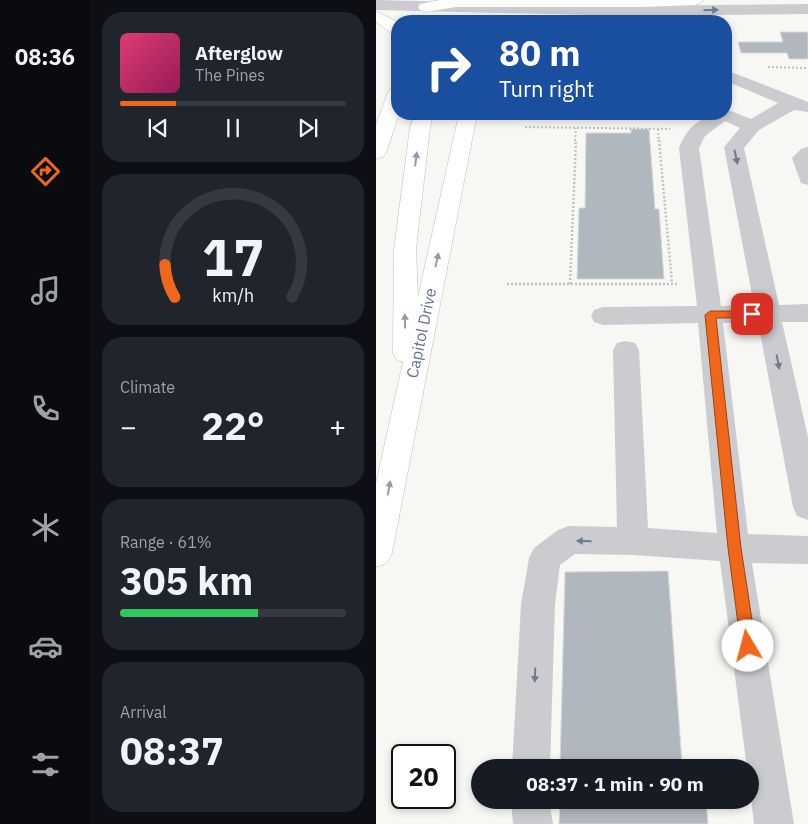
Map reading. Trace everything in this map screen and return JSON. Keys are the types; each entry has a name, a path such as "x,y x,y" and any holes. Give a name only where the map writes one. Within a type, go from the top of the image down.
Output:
{"main road":[{"path":"488,8 695,0"},
{"path":"376,16 391,25"},
{"path":"376,153 391,109"},
{"path":"406,405 404,248 422,120"},
{"name":"Capitol Drive","path":"376,553 467,120"}],"street":[{"path":"376,6 425,9 488,8 630,11 808,8"},
{"path":"732,78 800,106"},
{"path":"800,106 752,126 734,147 808,507"},
{"path":"732,117 752,126"},
{"path":"715,120 691,138 689,148 710,315 734,548 774,824"},
{"path":"808,153 802,158 808,179"},
{"path":"603,316 808,313"},
{"path":"626,350 632,541"},
{"path":"531,759 538,604 545,558 569,540 632,541 734,548 808,550"},
{"path":"531,809 533,824"}],"path":[{"path":"526,127 701,130"},
{"path":"570,284 576,128"},
{"path":"658,129 672,284"},
{"path":"507,284 706,284"}],"building":[{"path":"780,32 808,32 808,59 789,59 787,53 741,53 738,42 783,42"},
{"path":"631,129 649,129 655,209 659,209 664,279 577,279 579,208 585,208 586,133 631,133"},
{"path":"668,571 682,759 560,759 565,572"},
{"path":"560,809 707,809 708,824 559,824"}],"route":[{"path":"748,646 734,548 710,315 752,314"}]}
